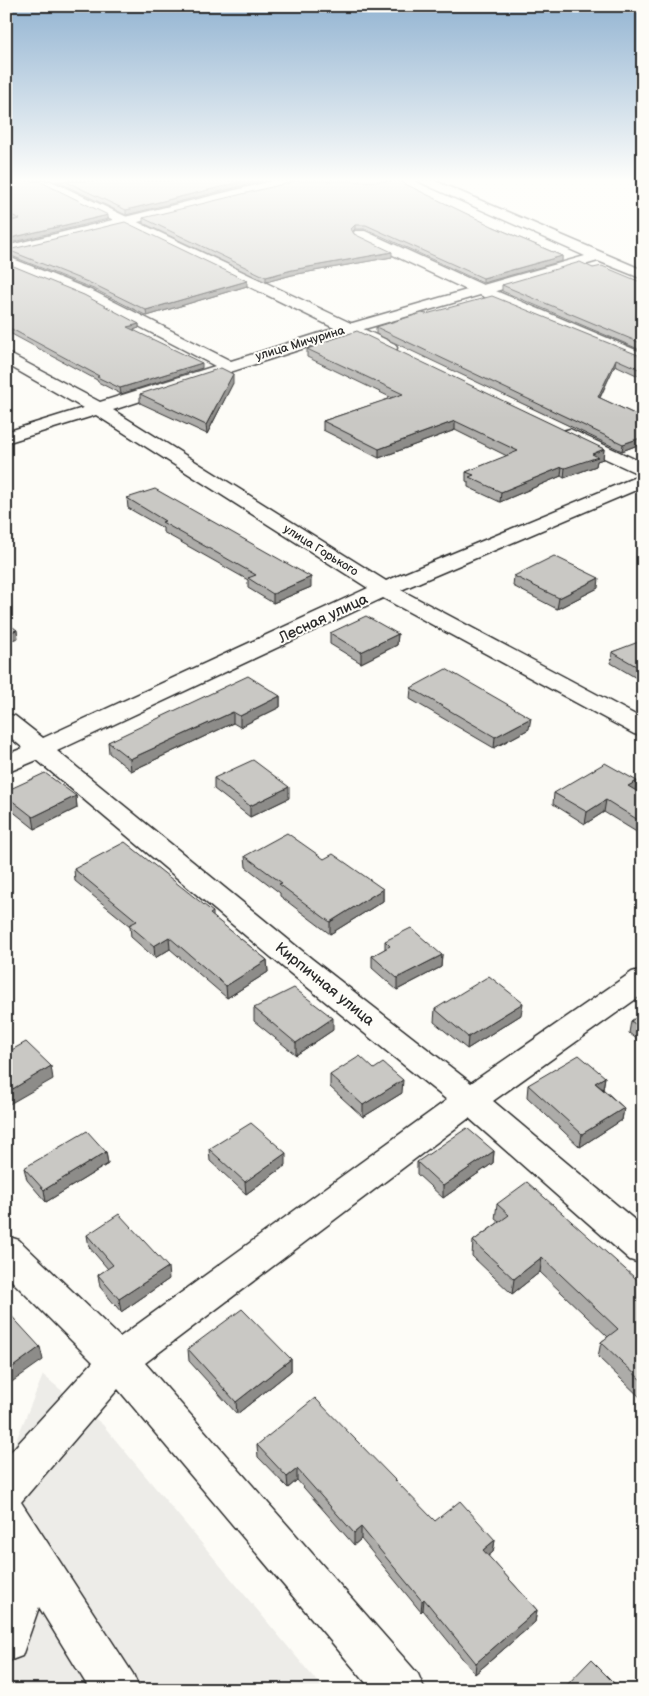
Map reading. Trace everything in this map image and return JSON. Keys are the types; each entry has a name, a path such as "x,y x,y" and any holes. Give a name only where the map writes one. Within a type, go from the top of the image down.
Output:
{"street":[{"path":"6,260 90,295 228,366"},
{"path":"206,260 401,354"},
{"path":"416,260 483,291 643,358"},
{"name":"улица Мичурина","path":"6,438 348,329 586,260"},
{"path":"604,260 643,275"},
{"name":"улица Горького","path":"6,357 98,408 384,590 643,729"},
{"path":"560,430 643,470"},
{"name":"Лесная улица","path":"6,765 384,590 643,480"},
{"name":"Кирпичная улица","path":"6,721 301,966 470,1100 643,1249"},
{"path":"6,1488 118,1360 470,1100 643,979"},
{"path":"6,1251 118,1360 402,1690"},
{"path":"6,1516 117,1690"},
{"path":"6,1640 32,1557"}],"shaded area":[{"path":"43,1375 103,1425 324,1690 6,1690 6,1465"}],"building":[{"path":"33,260 204,260 247,281 146,310 95,285"},
{"path":"231,260 347,260 292,270 266,277"},
{"path":"444,260 547,260 483,278"},
{"path":"580,262 593,268 602,266 643,283 643,344 502,285"},
{"path":"6,263 84,295 139,324 127,327 202,363 120,388 97,377 99,376 6,326"},
{"path":"492,296 643,357 643,371 616,359 598,397 643,418 643,437 623,444 376,327 422,313 426,314"},
{"path":"357,331 604,449 592,454 598,457 565,468 562,467 501,492 469,477 474,475 466,472 518,451 455,421 379,449 323,421 403,394 307,349"},
{"path":"221,368 233,374 206,425 140,394"},
{"path":"155,489 311,577 273,594 248,578 256,575 162,522 165,521 127,498"},
{"path":"554,556 599,578 559,598 514,576"},
{"path":"366,616 398,634 361,652 330,633"},
{"path":"6,622 17,630 6,633"},
{"path":"641,641 643,642 643,670 612,652"},
{"path":"446,669 531,718 495,737 411,688"},
{"path":"248,676 280,696 240,716 233,712 130,759 108,742"},
{"path":"253,760 289,787 250,806 214,778"},
{"path":"605,763 637,781 628,786 643,795 643,823 606,800 587,812 554,793"},
{"path":"45,773 76,796 33,817 6,796 6,791"},
{"path":"287,833 324,859 333,854 383,889 330,922 245,856"},
{"path":"125,842 213,912 210,914 267,960 226,986 169,937 154,946 129,925 137,921 74,869"},
{"path":"411,928 442,955 397,978 372,956 390,946 385,941"},
{"path":"489,976 523,1003 468,1037 435,1009"},
{"path":"294,988 333,1018 296,1043 254,1008"},
{"path":"643,1013 643,1030 631,1021"},
{"path":"26,1042 51,1066 6,1093 6,1050 8,1052"},
{"path":"579,1055 605,1077 595,1083 624,1108 582,1134 528,1085"},
{"path":"360,1056 374,1069 383,1063 403,1080 363,1105 330,1075"},
{"path":"251,1123 286,1153 245,1182 209,1149"},
{"path":"467,1128 494,1151 443,1186 417,1162"},
{"path":"87,1131 106,1152 44,1190 24,1168"},
{"path":"527,1182 643,1285 643,1382 601,1342 618,1329 542,1257 514,1279 473,1241 509,1215 497,1204"},
{"path":"119,1214 168,1267 119,1299 98,1275 113,1265 87,1235"},
{"path":"242,1309 291,1359 236,1402 188,1349"},
{"path":"6,1310 40,1347 6,1372"},
{"path":"315,1398 435,1521 460,1501 495,1540 483,1550 537,1610 476,1663 424,1599 422,1601 361,1527 354,1533 297,1469 287,1477 257,1445"},
{"path":"591,1660 621,1690 562,1690"}]}
